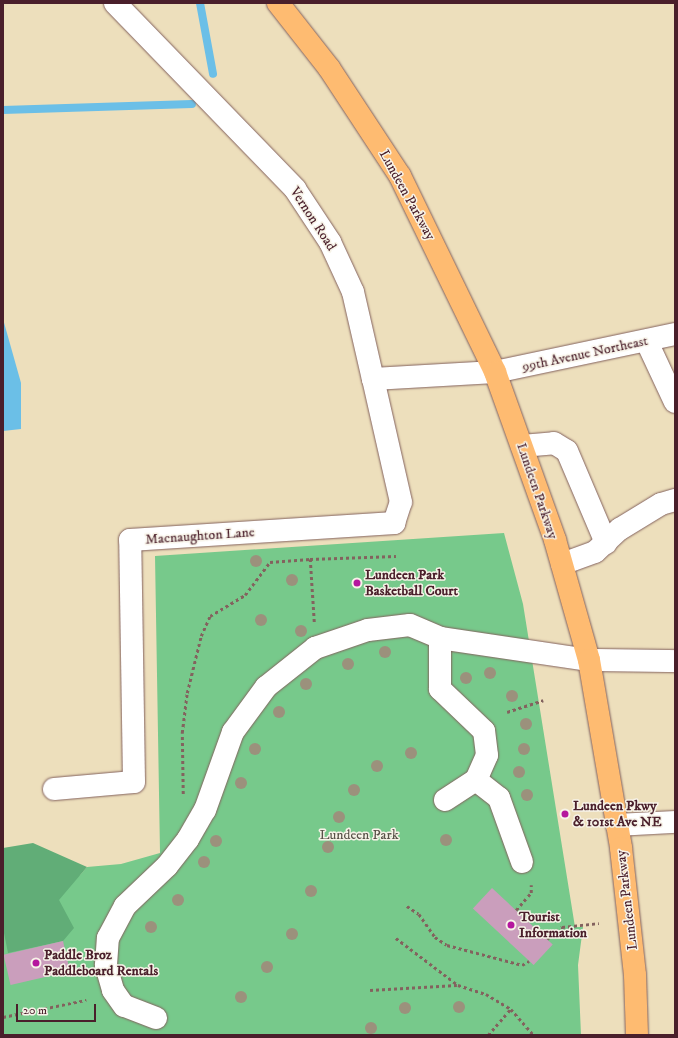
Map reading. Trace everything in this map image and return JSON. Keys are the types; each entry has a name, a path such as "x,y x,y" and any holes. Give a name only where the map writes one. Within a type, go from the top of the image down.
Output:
{"main road":[{"name":"Lundeen Parkway","path":"278,3 329,68 400,176 495,372 522,446 562,564 589,660 617,825 635,975 637,1035"}],"street":[{"name":"Vernon Road","path":"115,3 295,189 330,242 353,292 373,379"},
{"name":"99th Avenue Northeast","path":"495,372 647,342 675,334"},
{"path":"647,342 675,402"},
{"path":"373,379 495,372"},
{"name":"Macnaughton Lane","path":"54,789 134,782 130,540 394,523 401,502 395,463 373,379"},
{"path":"522,446 554,443 567,451 606,543"},
{"path":"562,564 596,552 620,529 661,504 675,500"},
{"path":"156,1018 124,1006 113,990 106,965 108,938 125,906 167,866 188,839 204,810 233,732 266,687 315,648 368,630 410,625 440,638 589,660 675,661"},
{"path":"440,638 440,689 484,731 487,755 476,780 445,800"},
{"path":"476,780 499,798 522,862"},
{"path":"617,825 675,822"}],"path":[{"path":"183,802 182,733 187,693 201,636 210,616 245,595 270,562 396,556"},
{"path":"310,559 315,626"},
{"path":"507,712 543,700"},
{"path":"407,906 419,914 435,937 447,945 522,964 529,961"},
{"path":"547,939 562,927 599,923"},
{"path":"396,938 458,985 486,994 511,1009 534,1035"},
{"path":"370,990 458,985"},
{"path":"3,1017 86,1000"},
{"path":"488,1035 511,1009"}],"green space":[{"name":"Lundeen Park","path":"504,533 523,604 575,927 583,927 578,965 581,1035 3,1035 3,897 80,875 87,867 121,864 160,853 155,556"},
{"path":"33,843 87,867 59,900 74,928 63,941 8,953 3,928 3,848"}],"water":[{"path":"3,319 21,383 21,429 3,431"}],"building":[{"name":"Tourist Information","path":"492,888 553,945 534,965 473,908"},
{"name":"Paddle Broz Paddleboard Rentals","path":"63,941 70,971 11,985 4,955"}],"waterway":[{"path":"200,3 213,74"},
{"path":"3,110 192,104"}],"place":[{"name":"Lundeen Park Basketball Court","path":"357,583"},
{"name":"Lundeen Pkwy & 101st Ave NE","path":"565,814"},
{"name":"Tourist Information","path":"511,925"},
{"name":"Paddle Broz Paddleboard Rentals","path":"36,963"}]}
